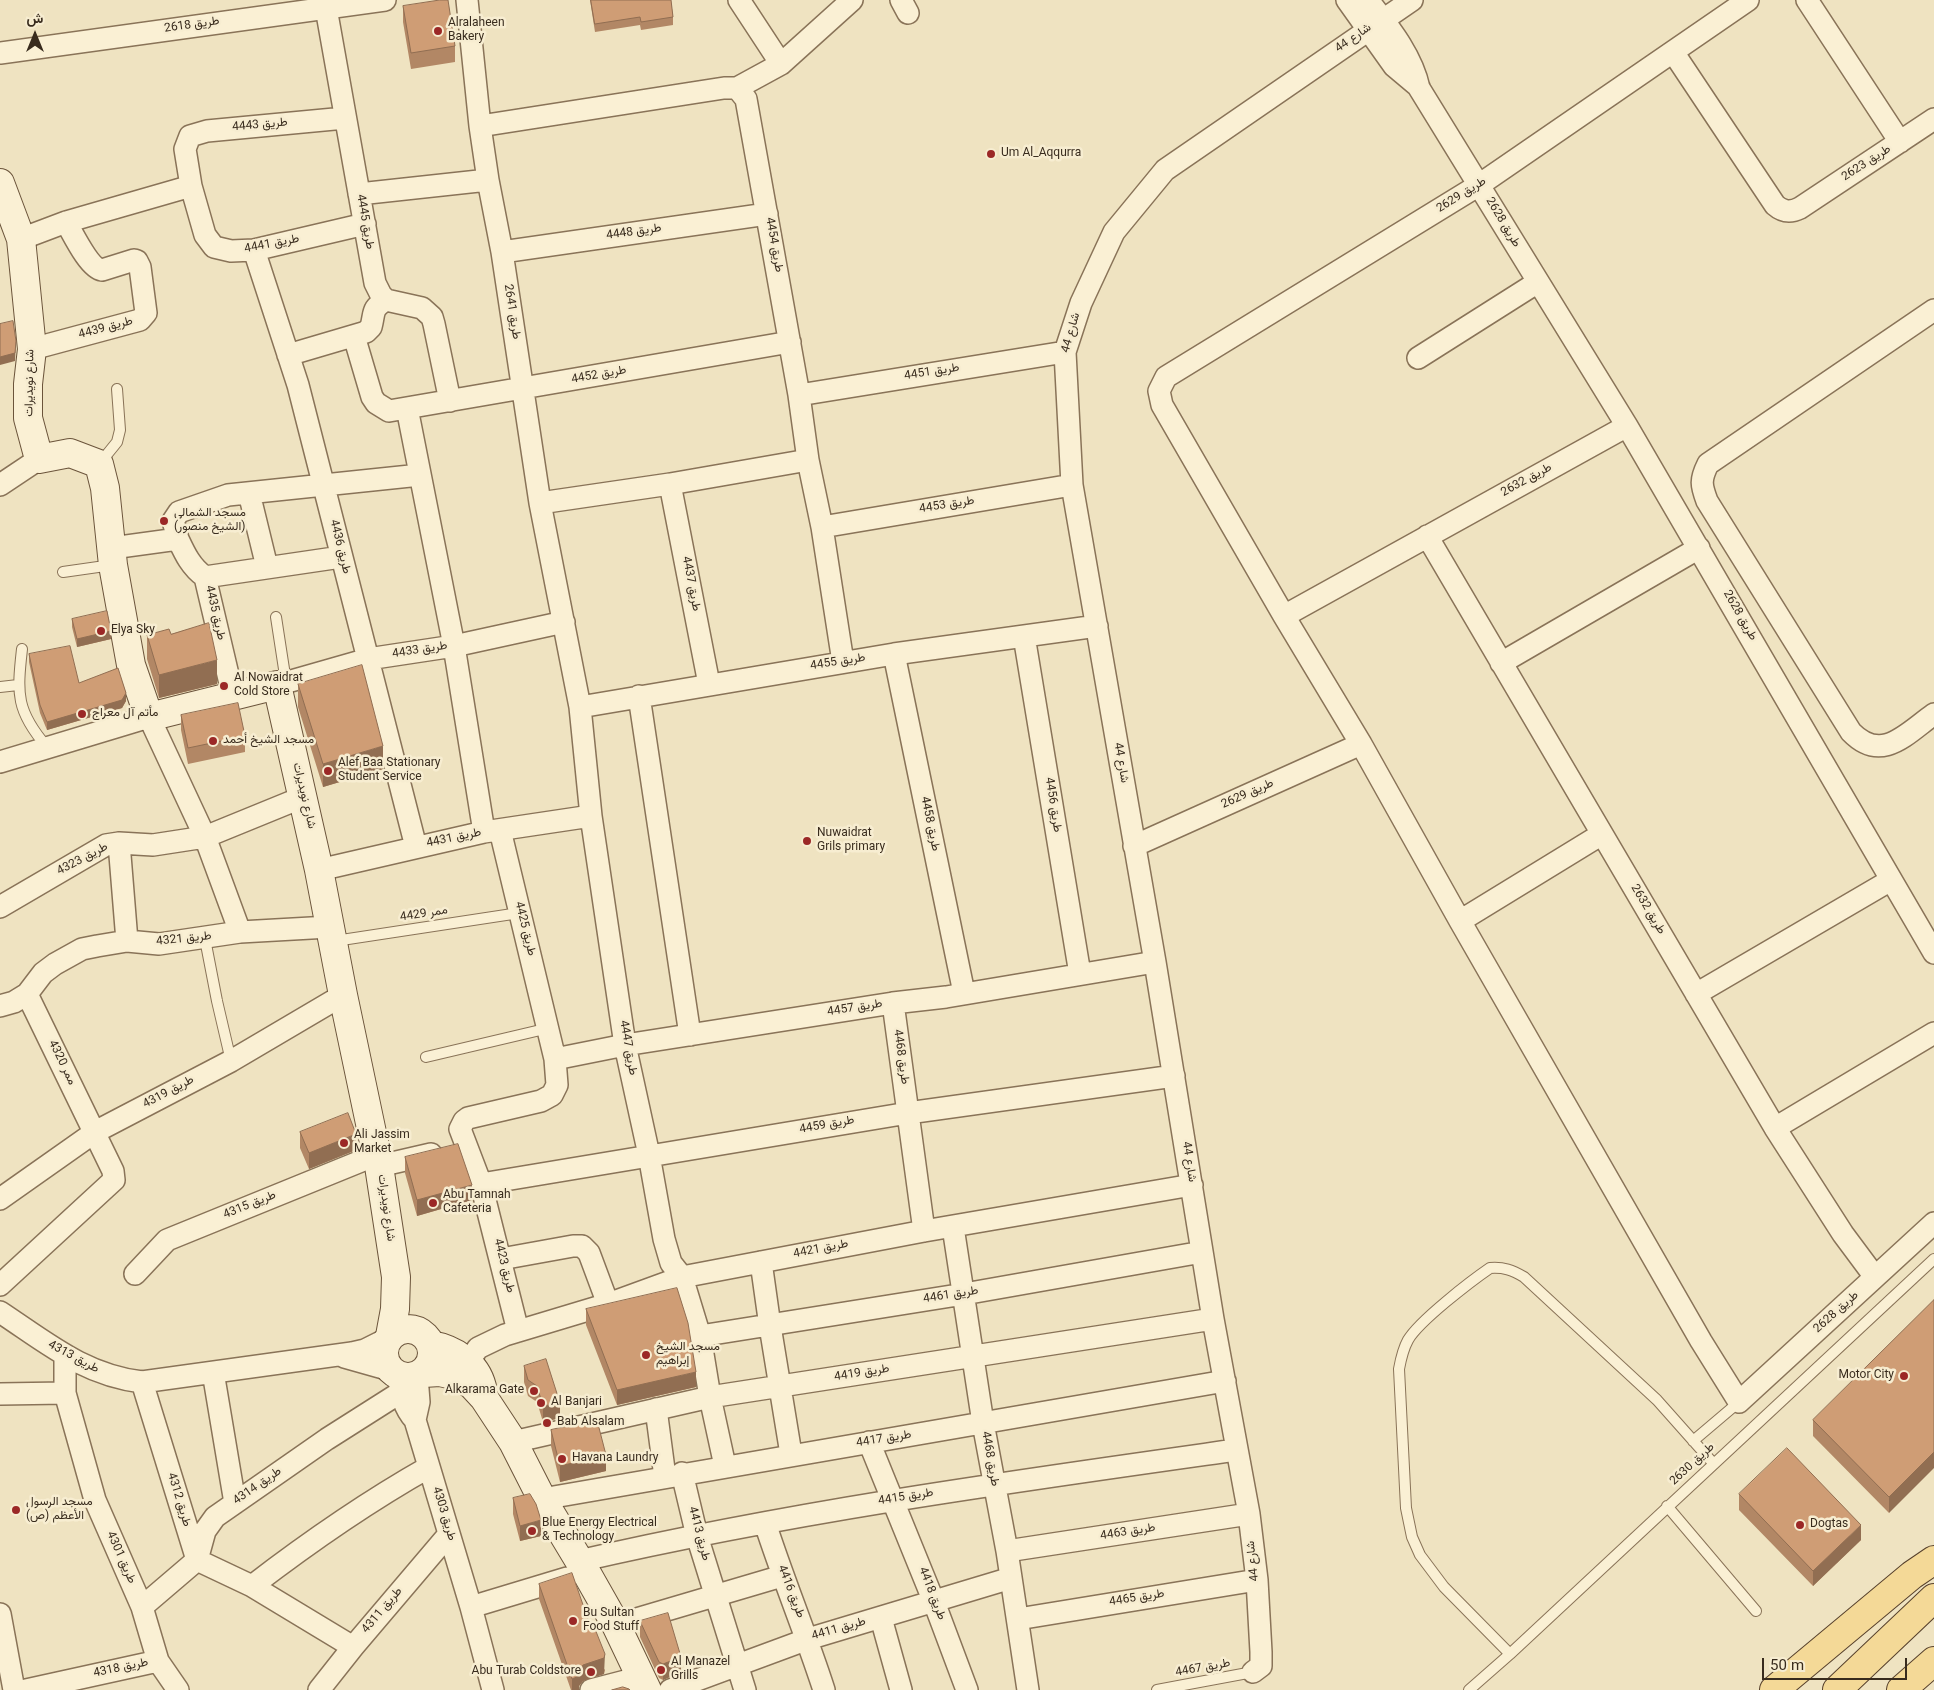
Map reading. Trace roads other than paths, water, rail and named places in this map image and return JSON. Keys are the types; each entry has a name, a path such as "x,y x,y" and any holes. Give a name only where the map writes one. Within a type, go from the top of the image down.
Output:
{"main road":[{"path":"1774,1690 1912,1574 1934,1560"},
{"path":"1837,1690 1934,1598"},
{"path":"1901,1690 1934,1662"},
{"path":"1923,1690 1934,1678"}],"street":[{"name":"طريق 2618","path":"0,53 385,0"},
{"name":"طريق 2641","path":"467,0 480,126 488,180 502,252 540,502 564,622"},
{"path":"739,0 781,64"},
{"path":"480,126 724,88 737,88 781,64 852,0"},
{"path":"1347,0 1375,24"},
{"path":"1368,0 1375,24"},
{"name":"شارع 44","path":"1253,1672 1261,1666 1262,1652 1257,1580 1249,1514 1213,1319 1155,962 1072,486 1065,352 1081,303 1114,232 1165,170 1412,0"},
{"name":"طريق 2629","path":"1284,616 1162,405 1159,391 1166,377 1479,185 1748,0"},
{"path":"1807,0 1900,142"},
{"name":"طريق 4445","path":"326,8 375,283 386,300"},
{"name":"طريق 2628","path":"1375,24 1414,69 1419,88 1627,426 1934,953"},
{"name":"طريق 2623","path":"1673,52 1775,205 1784,211 1789,212 1800,208 1934,119"},
{"name":"طريق 4454","path":"737,88 746,99 800,395 808,460 822,527 843,662"},
{"name":"طريق 4443","path":"186,149 190,136 207,131 345,118"},
{"name":"طريق 4441","path":"186,149 191,186 205,235 214,247 231,252 254,250 365,224"},
{"path":"359,194 488,180"},
{"name":"شارع نويديرات","path":"0,183 21,239 32,349 28,384 28,418 39,459"},
{"path":"21,239 66,222 191,186"},
{"name":"طريق 4448","path":"502,252 767,214"},
{"name":"طريق 4439","path":"32,349 140,320 146,313 140,267 137,261 134,260 102,270 97,269 91,263 66,222"},
{"name":"طريق 4436","path":"254,250 298,385 416,847"},
{"path":"1418,358 1538,282"},
{"path":"288,355 369,330 373,323 374,310 386,300 422,308 432,318 434,324 450,401"},
{"path":"1934,310 1708,464 1702,476 1702,489 1707,501 1851,732 1859,740 1872,746 1882,747 1892,744 1934,714"},
{"name":"طريق 4452","path":"354,336 372,397 376,403 390,411 790,342"},
{"name":"طريق 4451","path":"800,395 1065,352"},
{"name":"طريق 4425","path":"408,408 492,831 519,913 549,1028 555,1059 556,1085 552,1095 541,1101 468,1118 460,1129 466,1145"},
{"name":"طريق 2632","path":"1284,616 1627,426"},
{"path":"0,485 39,459 70,453 99,464 105,488 113,557 131,665 148,717 205,837 240,932"},
{"path":"540,502 670,484 808,460"},
{"path":"113,557 178,539 173,521 179,512 228,495 420,474"},
{"name":"طريق 4437","path":"670,484 709,684"},
{"name":"طريق 4453","path":"822,527 1072,486"},
{"path":"249,493 267,567"},
{"name":"طريق 2632","path":"1427,536 1775,1128 1844,1234 1876,1277"},
{"name":"طريق 4435","path":"178,539 196,571 205,577 233,696"},
{"path":"1501,663 1699,548"},
{"path":"205,577 341,557"},
{"path":"1284,616 1361,744 1460,921 1701,1341 1740,1402"},
{"name":"طريق 4433","path":"282,683 368,659 454,646 564,622"},
{"name":"طريق 4447","path":"564,622 580,707 591,816 625,1045 649,1155 664,1239 671,1263 682,1277 700,1336 710,1398 725,1466"},
{"name":"طريق 4455","path":"580,707 894,654 1097,626"},
{"name":"طريق 4456","path":"1024,636 1080,974"},
{"name":"طريق 4458","path":"894,654 964,993"},
{"path":"0,762 148,717 282,683"},
{"name":"شارع نويديرات","path":"282,683 303,797 378,1161 396,1277 395,1309 390,1337"},
{"path":"639,696 690,1035"},
{"name":"طريق 2629","path":"1134,846 1361,744"},
{"name":"طريق 4323","path":"0,907 106,845 119,843 153,845 205,837 303,797"},
{"name":"طريق 4431","path":"319,870 492,831 591,816"},
{"path":"1460,921 1602,834"},
{"path":"119,843 127,941"},
{"path":"1696,994 1890,880"},
{"name":"طريق 4321","path":"27,994 43,973 82,949 97,946 127,941 159,944 205,939 240,932 331,934"},
{"name":"طريق 4457","path":"555,1059 625,1045 893,1003 946,997 1155,962"},
{"path":"0,1006 14,1002 27,994"},
{"name":"ممر 4320","path":"27,994 94,1132"},
{"name":"طريق 4319","path":"0,1199 94,1132 231,1061 343,995"},
{"name":"طريق 4468","path":"893,1003 924,1231"},
{"path":"1775,1128 1934,1033"},
{"name":"طريق 4459","path":"481,1184 908,1113 1174,1076"},
{"path":"0,1286 114,1180 113,1170 94,1132"},
{"name":"طريق 4315","path":"135,1274 167,1240 378,1161 466,1145"},
{"name":"طريق 4423","path":"466,1145 481,1184 518,1332"},
{"name":"طريق 4421","path":"470,1365 473,1355 478,1348 498,1338 608,1304 682,1277 924,1231 1192,1185"},
{"name":"طريق 2628","path":"1740,1402 1934,1223"},
{"name":"طريق 4468","path":"953,1226 983,1423 1007,1551 1028,1690"},
{"path":"501,1259 582,1246 589,1253 608,1304"},
{"name":"طريق 4461","path":"700,1336 964,1294 1202,1252"},
{"path":"761,1262 791,1454"},
{"name":"شارع نويديرات","path":"396,1277 427,1339"},
{"name":"طريق 4313","path":"0,1314 66,1356 97,1372 120,1380 142,1382 339,1355 365,1350 390,1337"},
{"name":"طريق 4419","path":"513,1442 710,1398 1213,1319"},
{"path":"484,1398 480,1380 470,1365 453,1351 427,1339 416,1330 402,1329 390,1337 385,1345 385,1362 406,1377 440,1372 457,1376 472,1385 484,1398 513,1442 542,1499 616,1625 644,1683 592,1690"},
{"path":"406,1377 432,1360 427,1339"},
{"name":"طريق 4313","path":"339,1355 406,1377"},
{"name":"طريق 4301","path":"66,1356 66,1393 94,1500 142,1607 158,1661 178,1690"},
{"path":"213,1372 236,1503"},
{"name":"طريق 4303","path":"406,1377 419,1402 415,1420 471,1607 493,1690"},
{"name":"طريق 4314","path":"197,1560 205,1531 215,1517 327,1439 406,1377"},
{"name":"طريق 4417","path":"542,1499 791,1454 1225,1381"},
{"name":"طريق 4312","path":"142,1382 197,1560"},
{"path":"0,1394 66,1393"},
{"name":"طريق 4413","path":"656,1409 674,1475 697,1536 745,1690"},
{"name":"طريق 4418","path":"869,1442 934,1602 967,1690"},
{"name":"طريق 4415","path":"583,1566 697,1536 893,1499 1236,1450"},
{"path":"252,1586 312,1541 390,1489 429,1467"},
{"name":"طريق 4463","path":"1007,1551 1249,1514"},
{"name":"طريق 4416","path":"765,1523 782,1576 808,1639 824,1690"},
{"name":"طريق 4311","path":"319,1690 449,1534"},
{"path":"142,1607 197,1560 252,1586 353,1647"},
{"path":"471,1607 583,1566"},
{"path":"616,1625 782,1576"},
{"name":"طريق 4411","path":"670,1690 808,1639 1011,1578"},
{"name":"طريق 4465","path":"1018,1619 1257,1580"},
{"path":"0,1614 14,1690"},
{"path":"881,1618 901,1690"},
{"name":"طريق 4318","path":"26,1690 158,1661"}],"lane":[{"path":"99,464 117,442 120,430 117,389"},
{"path":"63,572 113,557"},
{"path":"276,617 282,683"},
{"path":"22,649 18,685 21,702 27,719 47,747"},
{"path":"0,687 18,685"},
{"name":"ممر 4429","path":"331,934 519,913"},
{"path":"205,939 216,1001 231,1061"},
{"path":"426,1057 549,1028"},
{"name":"طريق 2630","path":"1468,1690 1510,1654 1934,1259"},
{"path":"1510,1654 1444,1587 1420,1555 1412,1537 1406,1508 1399,1376 1401,1354 1409,1338 1421,1324 1490,1268 1502,1267 1513,1270 1524,1277 1657,1400 1713,1464"},
{"path":"1693,1441 1740,1402"},
{"path":"1667,1506 1756,1611"},
{"name":"طريق 4467","path":"1157,1690 1253,1672"}],"place":[{"name":"Alralaheen Bakery","path":"438,31"},
{"name":"Um Al_Aqqurra","path":"991,154"},
{"name":"مسجد الشمالي (الشيخ منصور)","path":"164,521"},
{"name":"Elya Sky","path":"101,631"},
{"name":"Al Nowaidrat Cold Store","path":"224,686"},
{"name":"مأتم آل معراج","path":"82,714"},
{"name":"مسجد الشيخ أحمد","path":"213,741"},
{"name":"Alef Baa Stationary Student Service","path":"328,771"},
{"name":"Nuwaidrat Grils primary","path":"807,841"},
{"name":"Ali Jassim Market","path":"344,1143"},
{"name":"Abu Tamnah Cafeteria","path":"433,1203"},
{"name":"مسجد الشيخ إبراهيم","path":"646,1355"},
{"name":"Motor City","path":"1904,1376"},
{"name":"Alkarama Gate","path":"534,1391"},
{"name":"Al Banjari","path":"541,1403"},
{"name":"Bab Alsalam","path":"547,1423"},
{"name":"Havana Laundry","path":"562,1459"},
{"name":"مسجد الرسول الأعظم (ص)","path":"16,1510"},
{"name":"Dogtas","path":"1800,1525"},
{"name":"Blue Energy Electrical & Technology","path":"532,1531"},
{"name":"Bu Sultan Food Stuff","path":"573,1621"},
{"name":"Al Manazel Grills","path":"661,1670"},
{"name":"Abu Turab Coldstore","path":"591,1672"}]}
